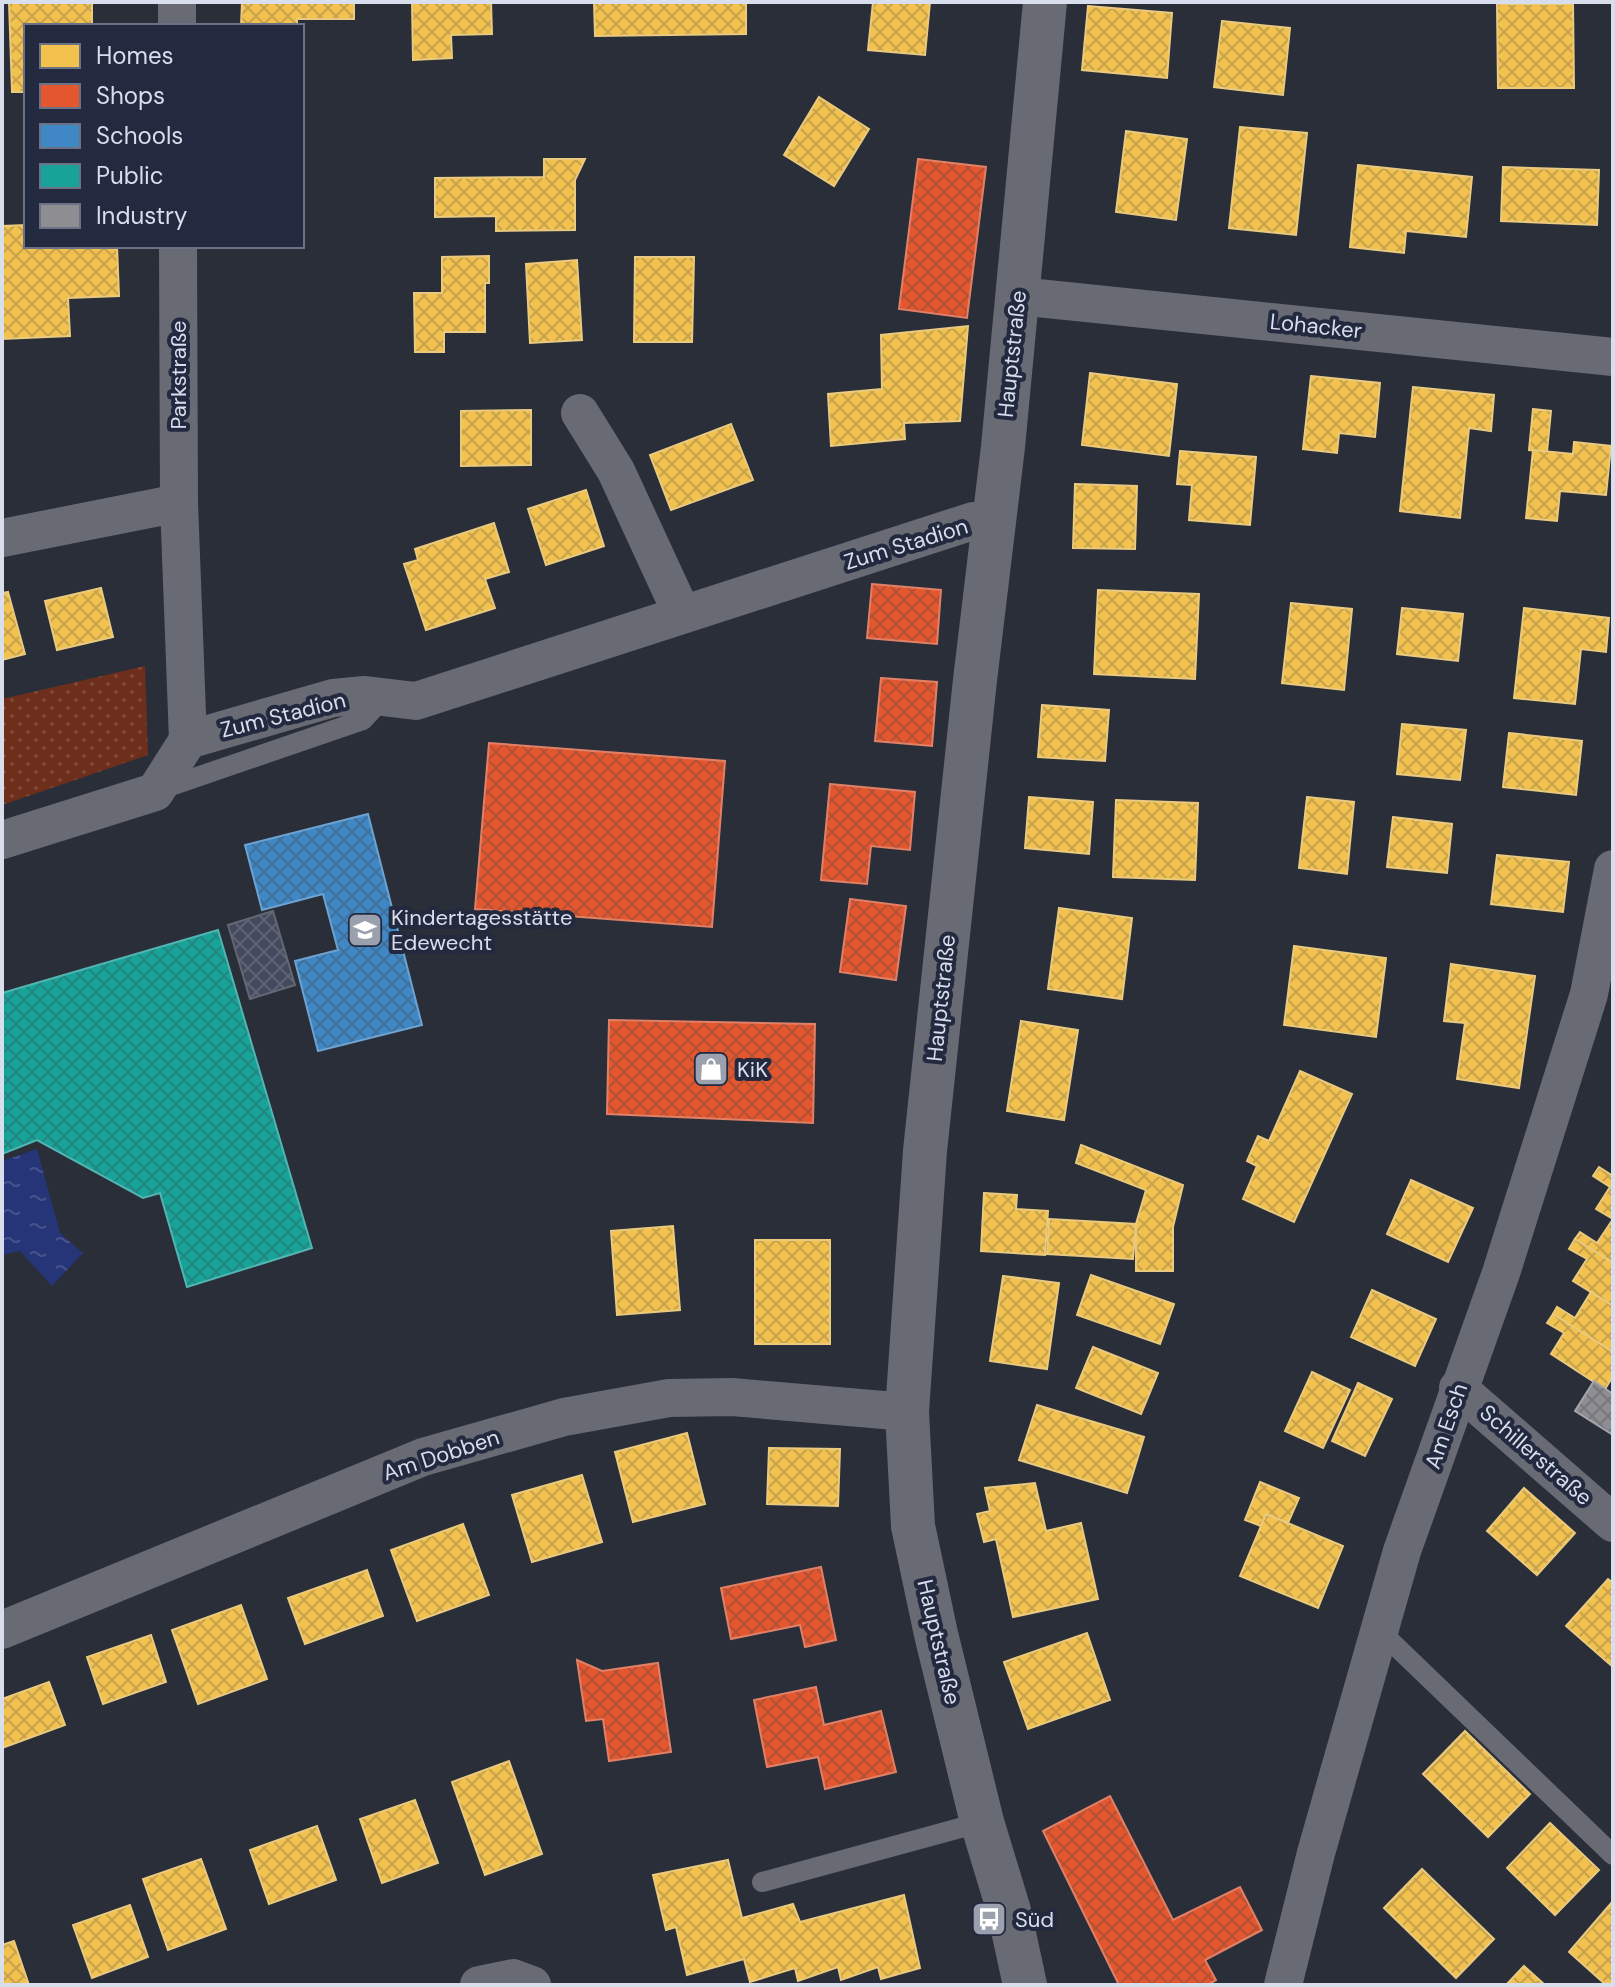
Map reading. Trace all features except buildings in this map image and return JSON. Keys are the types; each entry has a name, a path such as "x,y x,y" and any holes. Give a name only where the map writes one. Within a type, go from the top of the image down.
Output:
{"main road":[{"name":"Hauptstraße","path":"1025,1985 1009,1911 982,1822 936,1634 913,1526 907,1412 925,1151 1018,296 1045,2"}],"street":[{"path":"177,2 177,24"},
{"name":"Parkstraße","path":"178,248 179,503 188,740"},
{"name":"Lohacker","path":"1018,296 1613,357"},
{"path":"580,413 616,471 682,614"},
{"path":"2,538 179,503"},
{"name":"Zum Stadion","path":"188,740 333,698 365,695 416,701 973,521 994,524"},
{"path":"2,840 155,792 188,740"},
{"name":"Am Esch","path":"1283,1985 1316,1853 1402,1551 1458,1388 1601,998 1613,869"},
{"name":"Schillerstraße","path":"1458,1388 1613,1523"},
{"name":"Am Dobben","path":"2,1630 423,1457 564,1417 669,1398 732,1397 907,1412"},
{"path":"479,1985 513,1978 532,1985"}],"lane":[{"path":"155,792 363,720 384,697"},
{"path":"1380,1631 1613,1855"},
{"path":"762,1882 982,1822"}],"shaded area":[{"path":"145,666 148,755 2,805 2,699"}],"water":[{"path":"37,1149 60,1233 83,1253 52,1286 20,1251 2,1255 2,1161"}],"place":[{"name":"Kindertagesstätte Edewecht","path":"365,930"},
{"name":"KiK","path":"711,1069"},
{"name":"Süd","path":"989,1919"}]}
